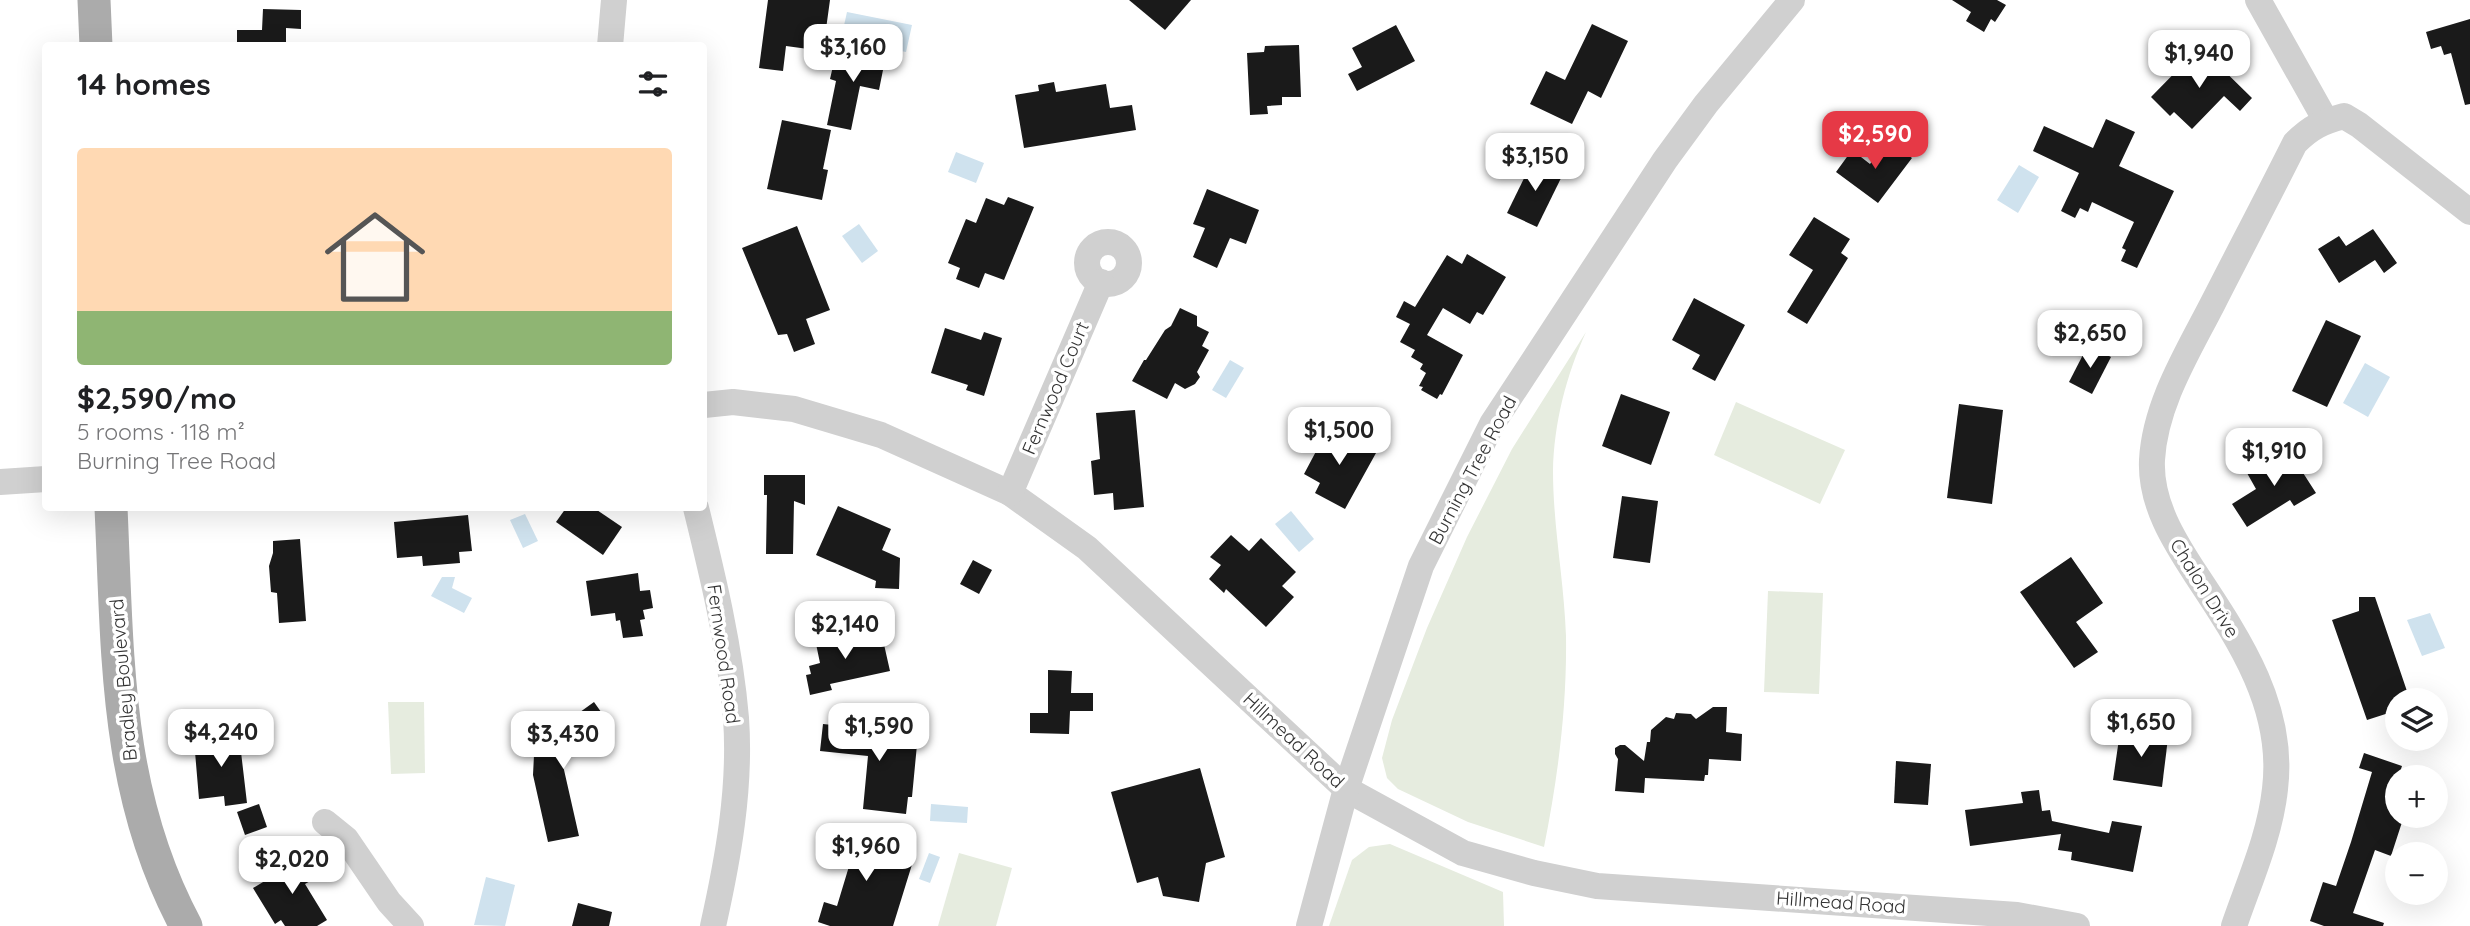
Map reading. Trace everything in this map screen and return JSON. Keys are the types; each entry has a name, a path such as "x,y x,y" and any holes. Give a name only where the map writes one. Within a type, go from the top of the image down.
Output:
{"main road":[{"path":"93,0 96,42"},
{"name":"Bradley Boulevard","path":"111,511 120,692 129,762 151,848 161,876 186,926"}],"street":[{"path":"610,42 614,0"},
{"name":"Burning Tree Road","path":"1309,926 1346,789 1422,566 1492,424 1665,160 1706,104 1792,0"},
{"path":"2258,0 2326,121 2344,116 2359,125 2470,212"},
{"name":"Chalon Drive","path":"2234,926 2266,832 2275,790 2277,748 2269,707 2253,669 2220,609 2175,544 2155,493 2153,450 2156,428 2175,376 2295,143 2308,130 2326,121"},
{"name":"Fernwood Court","path":"1010,493 1101,282"},
{"name":"Hillmead Road","path":"707,405 733,402 793,409 881,435 1010,493 1087,548 1346,789 1463,853 1534,873 1597,886 2017,915 2077,926"},
{"path":"0,482 42,479"},
{"name":"Fernwood Road","path":"697,511 722,616 736,720 735,794 727,862 713,926"},
{"path":"325,822 346,839 389,902 411,926"}],"shaded area":[{"path":"1586,332 1562,400 1554,453 1553,492 1565,615 1566,663 1561,742 1544,847 1468,822 1398,789 1387,778 1382,758 1392,720 1427,628 1467,537 1512,449"},
{"path":"1736,402 1845,450 1820,504 1714,455"},
{"path":"1768,591 1823,593 1819,694 1764,692"},
{"path":"388,702 424,702 425,773 391,774"},
{"path":"1390,844 1503,892 1504,926 1329,926 1352,860 1369,847"},
{"path":"959,853 1012,868 996,926 938,926"}],"water":[{"path":"847,12 912,25 906,52 841,39"},
{"path":"956,152 984,163 976,183 948,172"},
{"path":"2019,165 2039,177 2018,213 1997,200"},
{"path":"859,224 878,251 862,263 842,236"},
{"path":"1230,360 1244,368 1226,398 1212,390"},
{"path":"2365,363 2390,377 2368,417 2343,403"},
{"path":"1291,511 1314,539 1299,552 1275,524"},
{"path":"525,514 538,541 523,548 510,520"},
{"path":"442,577 455,577 452,588 472,598 464,613 431,596"},
{"path":"2430,613 2445,648 2422,656 2407,620"},
{"path":"931,804 968,807 967,823 930,821"},
{"path":"929,853 940,857 930,883 919,879"},
{"path":"486,877 515,885 505,926 474,925"}],"building":[{"path":"768,0 830,0 823,51 786,46 783,71 759,68"},
{"path":"1129,0 1191,0 1165,30"},
{"path":"1952,0 1997,0 2006,5 1995,22 1991,19 1984,32 1966,21 1971,12"},
{"path":"263,9 301,10 301,29 286,28 286,42 237,42 237,30 262,30"},
{"path":"2470,19 2470,104 2465,105 2451,53 2444,55 2441,46 2431,49 2426,32"},
{"path":"1592,24 1628,41 1601,98 1588,91 1572,124 1530,104 1546,71 1565,80"},
{"path":"1396,25 1415,61 1357,91 1348,74 1362,67 1352,48"},
{"path":"1299,45 1301,97 1282,97 1282,105 1267,106 1268,114 1250,115 1247,53 1264,52 1265,46"},
{"path":"2200,47 2252,98 2240,111 2224,96 2192,129 2174,112 2170,116 2151,97"},
{"path":"860,50 886,55 879,90 860,86 851,130 827,125 836,81 830,79 836,53 858,58"},
{"path":"1054,82 1056,92 1106,84 1110,108 1132,105 1136,130 1024,148 1015,95 1039,91 1038,85"},
{"path":"2106,119 2135,132 2119,166 2174,191 2137,268 2121,261 2126,250 2122,248 2134,222 2092,202 2088,212 2080,208 2075,218 2061,211 2079,173 2033,151 2044,126 2093,148"},
{"path":"782,120 831,130 823,169 828,170 822,200 767,189"},
{"path":"1888,140 1912,158 1878,203 1836,172 1852,150 1870,164"},
{"path":"1534,158 1564,172 1537,227 1507,213"},
{"path":"1207,189 1259,210 1246,244 1230,238 1217,268 1193,257 1205,228 1193,224"},
{"path":"1008,197 1034,207 1004,280 985,273 979,288 956,279 960,268 948,263 966,219 976,223 986,198 1004,205"},
{"path":"1814,217 1850,239 1841,253 1848,258 1807,324 1787,312 1813,270 1789,255"},
{"path":"797,226 830,310 806,319 815,344 794,352 787,334 778,335 742,248"},
{"path":"2373,229 2397,263 2384,273 2375,260 2339,283 2318,249 2339,236 2346,246"},
{"path":"1467,254 1506,277 1483,315 1477,312 1470,324 1443,308 1427,335 1463,355 1442,395 1437,399 1419,386 1426,373 1420,369 1423,364 1411,357 1415,350 1400,342 1410,324 1396,317 1404,301 1415,307 1447,255 1462,264"},
{"path":"1694,298 1745,325 1715,381 1692,369 1700,355 1672,340"},
{"path":"1180,308 1197,316 1197,326 1209,332 1202,346 1209,350 1197,372 1200,377 1195,384 1185,389 1175,383 1167,399 1132,381 1165,330 1171,326"},
{"path":"2326,320 2361,336 2327,407 2292,391"},
{"path":"945,328 981,340 984,332 1002,338 984,396 966,390 968,385 931,373"},
{"path":"2088,345 2111,357 2092,394 2069,382"},
{"path":"1621,394 1670,412 1651,465 1602,446"},
{"path":"1959,404 2003,410 1992,504 1947,498"},
{"path":"1135,410 1144,507 1114,510 1113,493 1094,495 1091,461 1100,459 1096,413"},
{"path":"1329,427 1376,453 1345,509 1315,493 1320,483 1304,474"},
{"path":"2287,448 2316,493 2294,506 2290,500 2247,527 2232,504 2256,489 2247,473"},
{"path":"764,475 805,475 805,505 794,501 793,554 766,554 767,495 764,495"},
{"path":"1622,496 1658,501 1650,563 1613,558"},
{"path":"838,506 891,529 882,550 900,558 899,589 875,588 876,581 816,555"},
{"path":"564,511 598,511 622,527 603,555 556,522"},
{"path":"468,515 472,551 459,552 460,563 423,566 422,556 397,558 394,522"},
{"path":"1231,535 1249,551 1261,538 1296,572 1282,586 1294,597 1266,627 1226,589 1224,593 1209,579 1221,565 1210,557"},
{"path":"300,539 306,621 279,623 277,593 271,592 269,566 273,541"},
{"path":"2071,557 2103,603 2076,622 2098,652 2074,668 2020,592"},
{"path":"973,560 992,570 979,594 960,584"},
{"path":"638,573 640,591 650,590 653,608 643,610 645,619 640,620 643,636 623,638 620,620 616,621 615,613 591,616 586,581"},
{"path":"2359,597 2375,597 2406,688 2385,688 2385,714 2367,720 2332,620 2359,611"},
{"path":"856,630 859,645 883,640 890,671 830,684 832,690 810,695 806,675 811,674 809,666 820,663 815,639"},
{"path":"1048,670 1072,671 1071,693 1093,693 1093,711 1070,711 1069,734 1030,733 1030,713 1048,713"},
{"path":"594,702 611,726 562,761 579,836 548,842 533,775 534,755 551,733"},
{"path":"1713,707 1727,707 1726,732 1742,734 1741,761 1709,759 1708,775 1705,775 1704,781 1645,778 1644,793 1615,791 1618,759 1615,748 1625,745 1644,761 1651,730 1666,717 1674,719 1676,713 1691,714 1696,719"},
{"path":"823,724 918,734 912,797 908,797 906,814 863,809 868,756 820,751"},
{"path":"2120,732 2168,738 2162,787 2113,780"},
{"path":"239,735 247,803 225,806 224,796 199,799 194,740"},
{"path":"2364,753 2399,765 2385,765 2385,828 2400,828 2396,842 2385,842 2385,854 2375,850 2353,913 2384,923 2383,926 2324,926 2310,921 2323,882 2336,886 2351,842 2372,772 2359,768"},
{"path":"1896,761 1931,764 1928,805 1894,803"},
{"path":"1200,768 1225,857 1206,863 1199,902 1163,896 1158,877 1137,883 1111,792"},
{"path":"2039,790 2042,811 2050,810 2052,821 2109,833 2112,821 2142,826 2133,872 2071,860 2072,852 2058,850 2061,834 1970,846 1965,810 2023,803 2021,792"},
{"path":"259,804 267,827 245,835 237,812"},
{"path":"826,831 914,858 893,926 830,926 818,922 824,902 837,906 850,863 819,853"},
{"path":"306,856 319,876 305,884 327,920 317,926 285,926 281,920 275,924 253,888"},
{"path":"578,903 612,912 609,926 572,926"}]}
